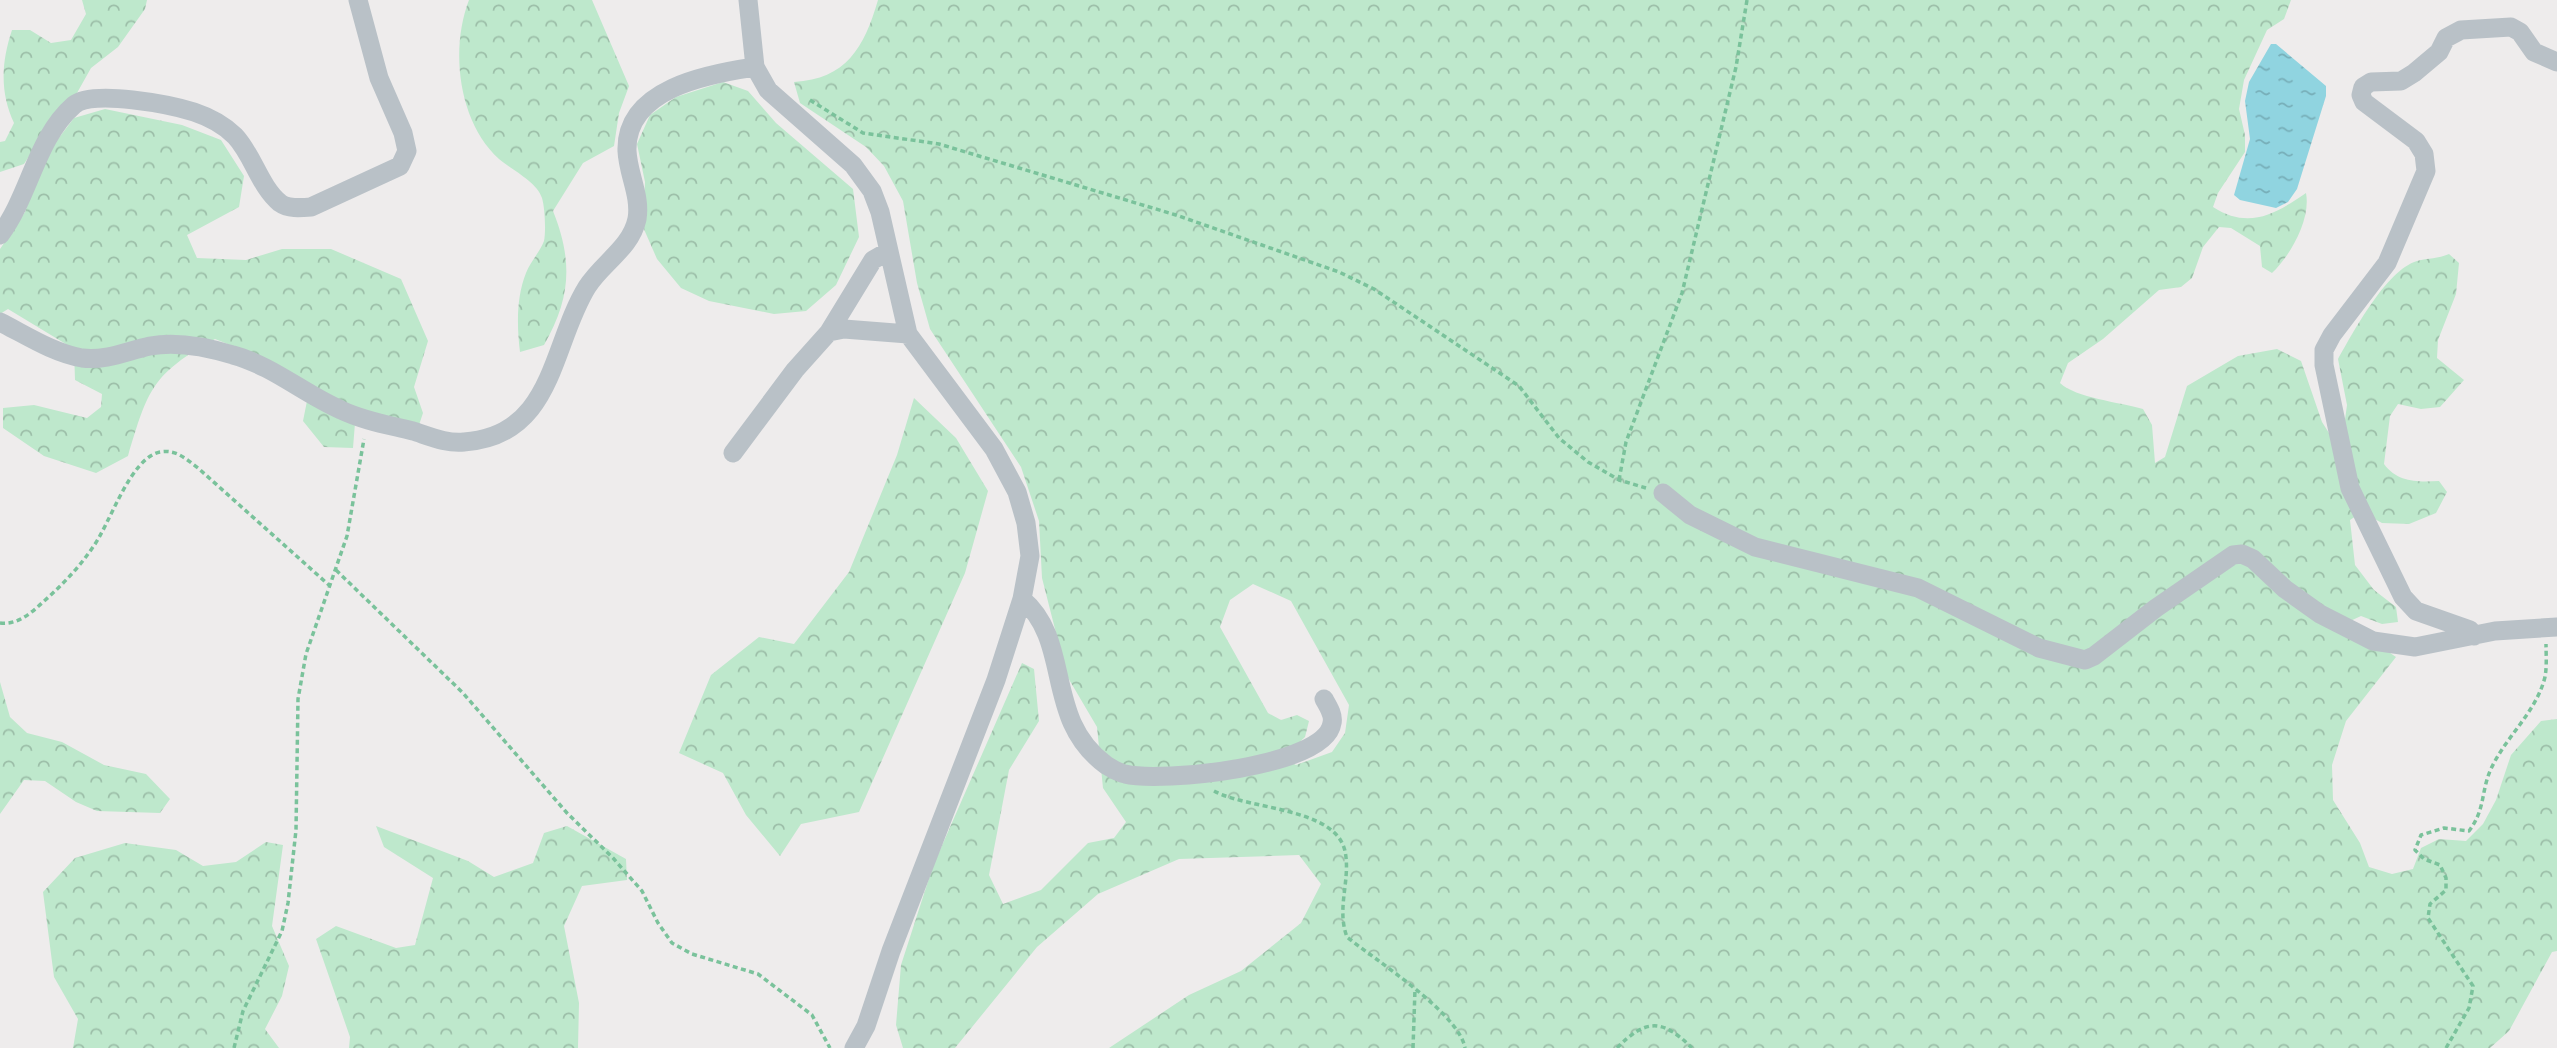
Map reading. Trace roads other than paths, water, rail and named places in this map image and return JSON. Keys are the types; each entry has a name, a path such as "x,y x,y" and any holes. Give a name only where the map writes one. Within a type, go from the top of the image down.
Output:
{"street":[{"path":"0,234 25,195 42,149 61,121 75,103 103,97 192,111 218,122 235,136 256,164 272,195 282,205 311,207 400,166 407,151 403,133 379,78 358,0"},
{"path":"748,0 755,67 768,90 853,165 872,191 880,212 887,252 908,334 994,449 1017,492 1026,523 1030,556 1022,599 996,680 896,939 866,1026 854,1048"},
{"path":"2474,636 2470,630 2416,611 2403,597 2350,488 2323,365 2324,350 2332,335 2387,263 2426,171 2424,154 2416,141 2364,102 2361,95 2363,87 2371,82 2401,81 2439,52 2446,38 2461,30 2511,27 2519,32 2533,52 2557,62"},
{"path":"0,322 41,343 83,358 106,358 152,346 178,344 236,355 263,366 341,410 367,420 462,443 481,440 509,428 527,414 551,378 578,302 590,282 630,237 637,220 637,199 627,152 629,134 638,112 660,94 723,72 755,67"},
{"path":"733,453 795,370 829,332 873,260 887,252"},
{"path":"829,332 844,329 908,334"},
{"path":"1663,493 1690,515 1755,547 1918,589 2016,639 2071,658 2085,660 2094,656 2156,608 2233,555 2242,554 2253,559 2286,589 2320,614 2373,641 2415,647 2474,636 2557,627"},
{"path":"1022,599 1035,610 1052,645 1066,712 1083,743 1107,765 1125,774 1184,775 1254,766 1306,751 1326,737 1332,724 1324,699"}],"water":[{"path":"2271,44 2276,44 2326,86 2326,96 2297,189 2288,202 2276,208 2240,200 2234,195 2250,139 2245,101 2249,82"}]}
